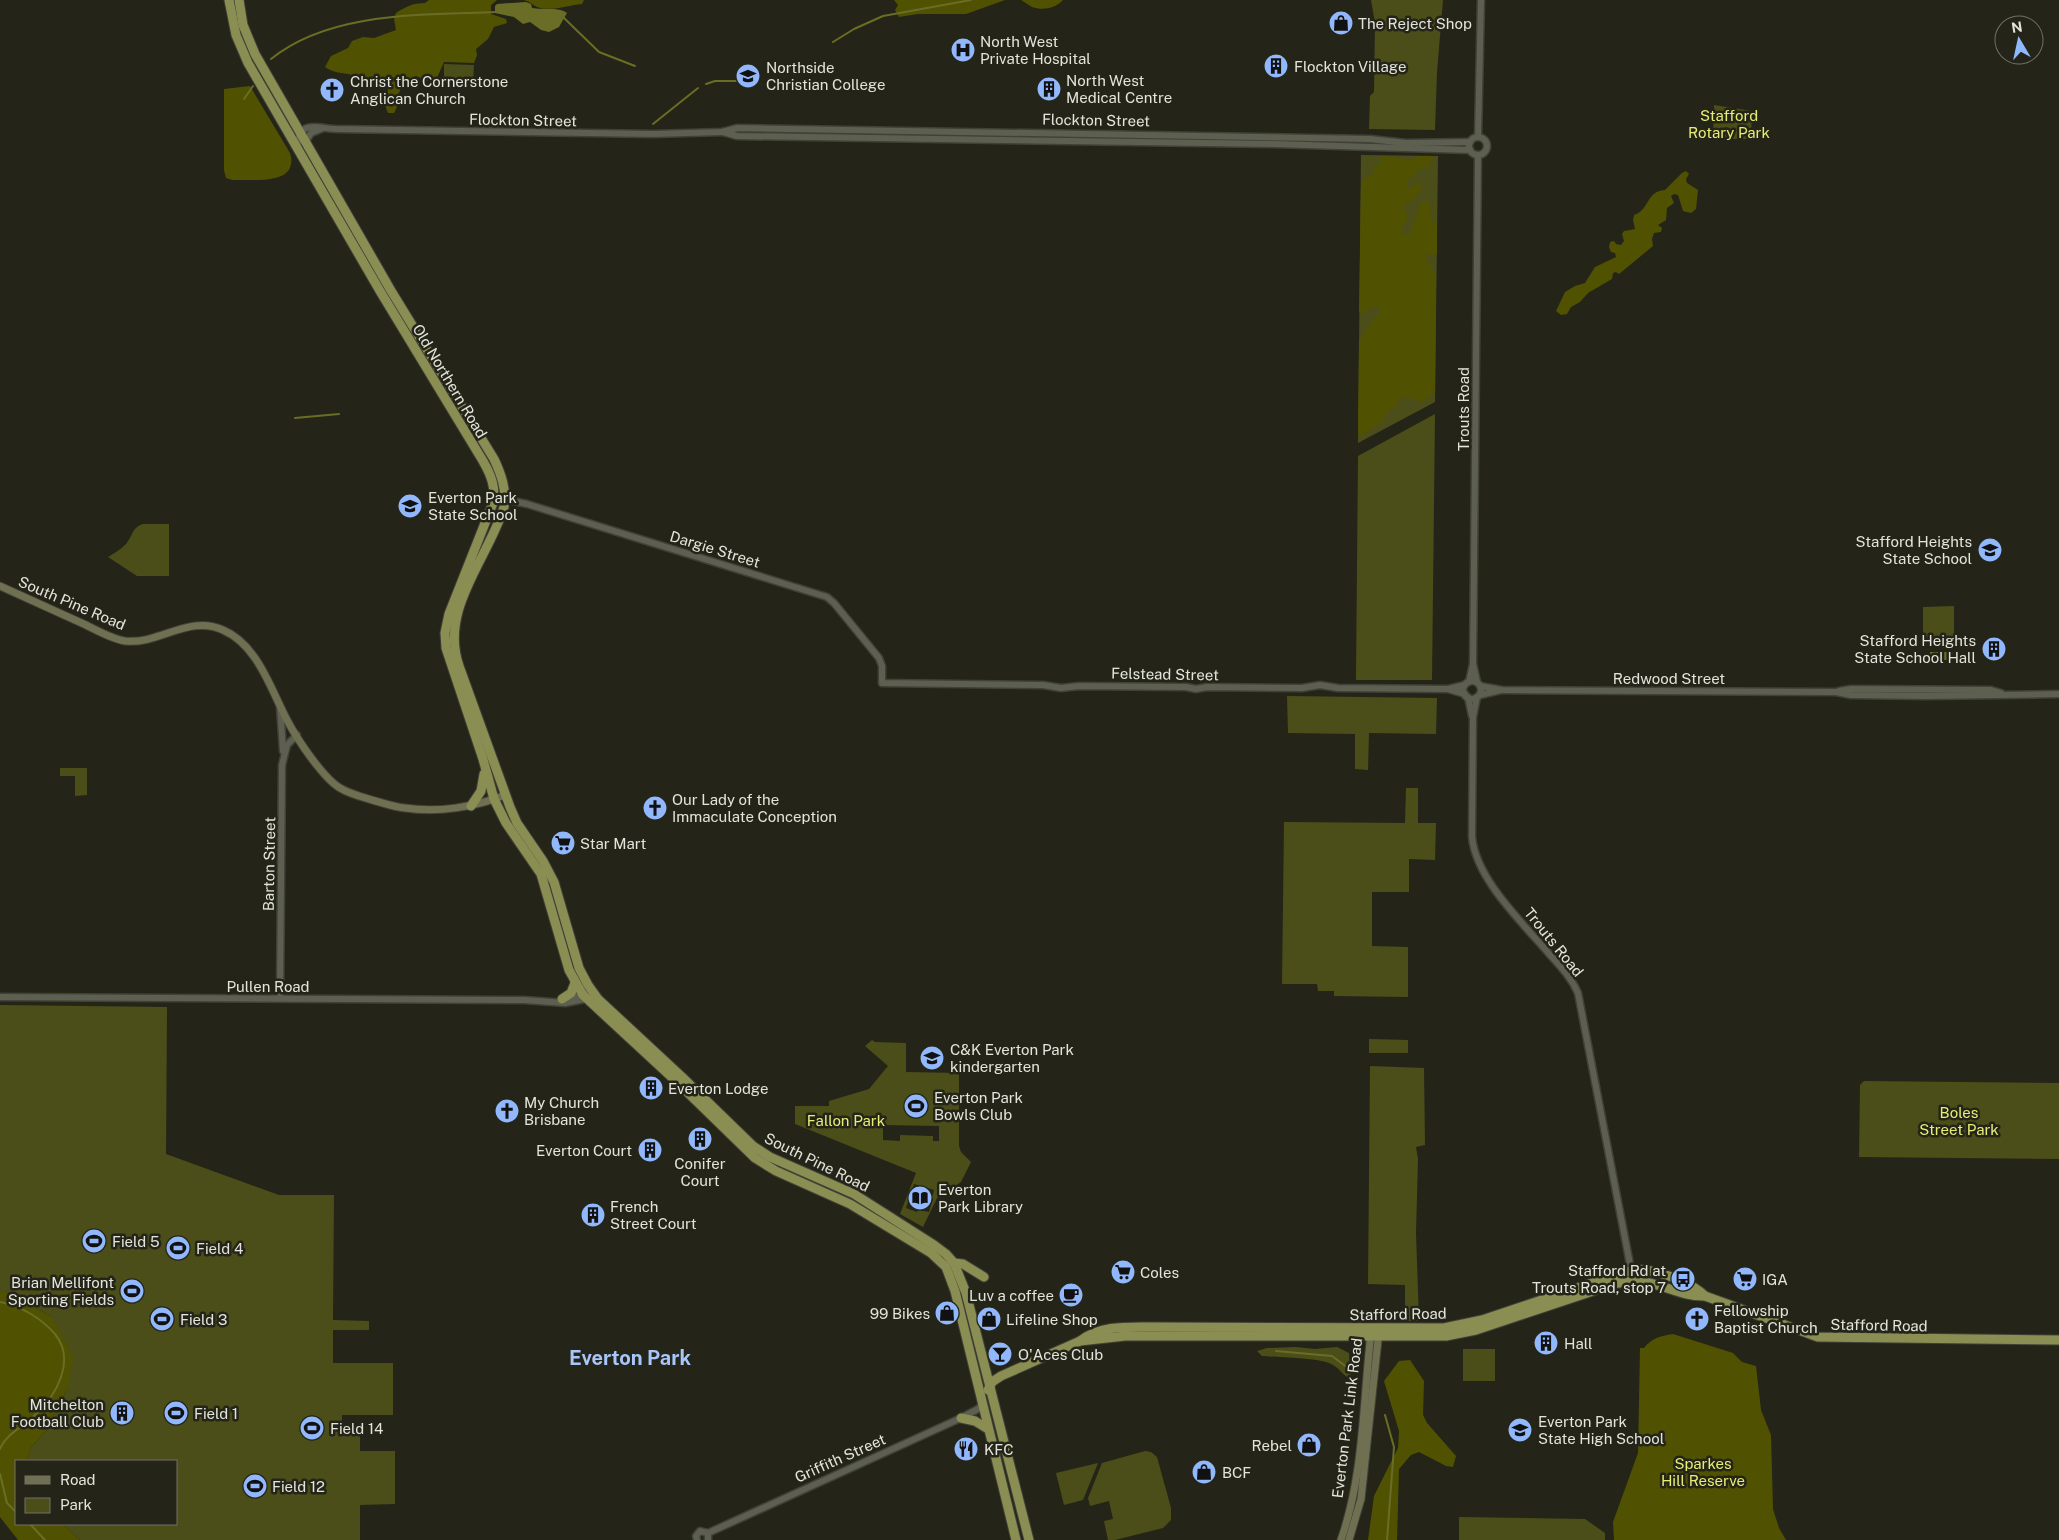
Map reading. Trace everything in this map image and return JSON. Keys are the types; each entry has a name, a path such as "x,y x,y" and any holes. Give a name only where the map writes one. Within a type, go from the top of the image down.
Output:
{"highway":[{"name":"Old Northern Road","path":"229,0 233,26 242,50 297,149 405,334 488,470 493,484 494,497"},
{"name":"Old Northern Road","path":"239,0 243,25 250,44 411,323 494,459 504,484 505,499 502,513 458,608 453,638 456,660 505,795"},
{"path":"405,334 409,330 411,323"},
{"path":"494,497 482,532 450,609 446,633 448,660 494,799"},
{"path":"471,806 482,788 484,766"},
{"name":"South Pine Road","path":"505,795 517,823 543,861 554,882 579,968 589,995 755,1158 776,1171 850,1204 931,1253 942,1262 948,1271 955,1292 1016,1540"},
{"name":"South Pine Road","path":"494,799 506,823 541,874 569,970 575,984 758,1150 854,1194 934,1245 954,1263 966,1293 1029,1539"},
{"path":"562,999 571,993 575,984"},
{"path":"954,1263 963,1264 984,1277"},
{"name":"Stafford Road","path":"989,1386 1001,1376 1080,1341 1090,1334 1124,1327 1375,1333 1436,1329 1473,1323 1632,1276 1641,1270 1656,1273 1699,1289 1705,1296 1818,1337 2059,1340"},
{"path":"982,1405 989,1386"},
{"path":"961,1418 975,1421 988,1429"}],"main road":[{"name":"South Pine Road","path":"0,586 122,640 144,640 193,625 223,629 244,644 270,681 279,703 297,735 331,781 341,789 353,794 410,809 428,810 471,806 505,795"},
{"name":"Everton Park Link Road","path":"1341,1540 1356,1480 1375,1333"},
{"name":"Everton Park Link Road","path":"1349,1540 1361,1500 1375,1333"}],"street":[{"path":"1478,137 1481,0"},
{"name":"Flockton Street","path":"300,133 310,126 323,128 644,134 722,132 737,128 1370,138 1406,143 1470,142"},
{"path":"305,142 311,133 323,128"},
{"name":"Flockton Street","path":"722,132 737,136 1283,144 1470,150"},
{"path":"297,149 300,133"},
{"path":"1478,137 1485,140 1487,148 1485,152 1478,155 1470,150 1470,142 1478,137"},
{"name":"Trouts Road","path":"1473,717 1466,695 1472,664 1478,155"},
{"name":"Dargie Street","path":"494,497 827,597 879,658 882,666 882,683"},
{"name":"Trouts Road","path":"1472,664 1479,684 1473,717 1473,850 1488,882 1565,972 1578,994 1632,1276"},
{"name":"Felstead Street","path":"882,683 1043,685 1061,688 1080,686 1179,687 1196,690 1204,688 1302,688 1320,685 1338,688 1448,689 1466,695 1478,696"},
{"name":"Felstead Street","path":"1448,689 1467,683 1479,684"},
{"name":"Redwood Street","path":"1479,684 1502,690 1836,692 1851,689 1991,690 2003,694 2059,694"},
{"name":"Redwood Street","path":"1478,696 1502,690"},
{"name":"Barton Street","path":"279,703 283,754 280,998"},
{"path":"283,754 288,742 297,735"},
{"name":"Pullen Road","path":"0,997 537,1000 589,995"},
{"name":"Pullen Road","path":"537,1000 565,1004 589,995"},
{"name":"Griffith Street","path":"694,1539 700,1531 708,1536 961,1418 982,1405"}],"green space":[{"path":"429,0 497,0 491,5 491,14 506,19 507,23 494,27 488,39 476,49 477,55 474,63 444,62 436,80 428,81 416,76 405,81 394,102 397,107 394,113 388,113 386,107 385,99 388,90 386,86 352,75 335,72 325,67 331,56 348,48 352,41 363,37 374,38 396,30 394,19 396,13 409,6 425,3"},
{"path":"523,0 584,0 582,4 546,9"},
{"path":"894,0 1005,0 966,14 918,14 899,17 895,10 898,5"},
{"path":"1021,0 1063,0 1053,7 1040,9 1032,7"},
{"path":"1371,0 1443,0 1437,72 1435,130 1369,129 1370,96 1374,92 1375,23"},
{"path":"444,64 474,65 473,81 444,79"},
{"path":"250,86 290,153 291,163 288,171 275,178 266,180 232,180 226,178 224,170 224,89"},
{"name":"Stafford Rotary Park","path":"1714,105 1752,111 1751,138 1713,139"},
{"path":"1361,155 1438,156 1435,402 1358,443"},
{"path":"1383,156 1410,160 1414,160 1418,156 1432,156 1433,158 1430,166 1417,170 1415,177 1407,179 1407,190 1419,182 1422,190 1412,201 1407,202 1403,206 1408,217 1402,228 1403,235 1409,236 1422,201 1425,201 1432,207 1430,216 1437,226 1437,253 1435,255 1425,255 1433,273 1436,275 1435,392 1422,402 1406,397 1400,398 1397,400 1398,406 1392,408 1384,416 1382,422 1361,435 1358,433 1359,341 1380,313 1379,308 1374,306 1363,313 1359,312 1361,182 1374,172 1374,168 1382,163"},
{"path":"1686,171 1689,174 1686,179 1687,183 1698,190 1696,209 1691,213 1683,211 1678,195 1674,194 1671,196 1674,203 1667,208 1666,220 1658,225 1662,228 1661,232 1654,233 1652,239 1653,246 1619,274 1613,273 1612,279 1588,293 1580,302 1571,307 1567,314 1561,315 1556,311 1565,292 1585,283 1595,267 1616,257 1609,247 1610,242 1614,241 1616,244 1621,245 1624,241 1622,234 1624,231 1635,229 1634,215 1642,210 1654,194 1665,190"},
{"path":"1435,414 1432,680 1356,680 1358,456"},
{"path":"143,524 169,524 169,576 137,576 108,557 125,545 134,530"},
{"path":"1954,606 1954,638 1923,638 1923,607"},
{"path":"1287,696 1437,698 1436,734 1369,733 1368,770 1355,769 1355,734 1288,733"},
{"path":"60,768 87,768 87,795 75,796 75,776 60,776"},
{"path":"1406,788 1418,788 1418,823 1436,823 1435,860 1409,859 1409,892 1372,892 1372,946 1408,947 1408,997 1334,996 1334,991 1318,991 1317,984 1282,984 1284,822 1405,823"},
{"path":"0,1005 167,1007 166,1154 279,1195 334,1195 333,1320 369,1321 369,1330 333,1330 333,1363 393,1363 393,1415 342,1415 342,1433 360,1433 360,1451 395,1451 395,1504 360,1505 360,1540 80,1540 64,1525 178,1525 178,1460 27,1460 31,1447 48,1429 56,1409 67,1390 51,1316 5,1292 0,1292"},
{"path":"1369,1039 1408,1040 1408,1053 1369,1053"},
{"name":"Fallon Park","path":"872,1040 875,1042 906,1043 906,1072 959,1073 959,1146 961,1152 971,1162 961,1182 937,1198 923,1227 900,1214 916,1173 795,1124 795,1106 829,1106 829,1101 869,1089 888,1066 865,1046","holes":["883,1125 939,1126 939,1141 933,1141 933,1136 900,1135 900,1141 883,1140","914,1184 934,1190 933,1195 929,1194 928,1197 933,1199 929,1212 918,1210 917,1212 906,1208"]},
{"path":"1370,1066 1424,1068 1425,1145 1416,1147 1418,1159 1416,1233 1419,1321 1405,1321 1405,1285 1368,1284"},
{"name":"Boles Street Park","path":"1864,1081 2059,1083 2059,1159 1859,1157 1860,1085"},
{"path":"0,1292 5,1292 51,1316 73,1356 67,1390 56,1409 48,1429 31,1447 27,1460 15,1460 15,1525 64,1525 80,1540 18,1540 0,1517"},
{"name":"Sparkes Hill Reserve","path":"1673,1334 1733,1353 1742,1362 1756,1366 1761,1410 1771,1435 1773,1509 1779,1528 1786,1540 1614,1540 1613,1522 1638,1453 1640,1348 1644,1348 1657,1338"},
{"path":"1296,1347 1315,1349 1337,1347 1349,1353 1351,1379 1332,1364 1323,1361 1262,1356 1257,1351 1267,1348"},
{"path":"1463,1349 1495,1349 1495,1381 1463,1381"},
{"path":"1410,1360 1424,1381 1423,1415 1427,1423 1456,1456 1453,1467 1446,1466 1419,1452 1411,1455 1399,1469 1397,1540 1368,1540 1374,1496 1398,1448 1399,1431 1384,1381 1399,1361"},
{"path":"1145,1451 1151,1452 1157,1457 1171,1508 1171,1520 1163,1528 1108,1540 1104,1521 1113,1519 1109,1501 1090,1506 1088,1498 1102,1463"},
{"path":"1098,1463 1083,1500 1064,1505 1056,1473"},
{"path":"1459,1517 1585,1519 1605,1533 1605,1540 1459,1540"}],"shaded area":[{"path":"526,2 531,4 532,8 556,9 567,13 559,27 549,32 541,30 530,22 523,24 514,17 495,13 495,6 497,4"},
{"path":"1930,652 1953,652 1953,660 1930,660"}],"waterway":[{"path":"833,42 854,29 883,16 971,0"},
{"path":"271,59 295,43 321,32 349,24 409,16 496,12"},
{"path":"563,17 599,52 635,66"},
{"path":"706,84 715,81 743,81"},
{"path":"244,99 253,86"},
{"path":"653,124 698,88"},
{"path":"295,418 339,414"},
{"path":"0,1302 23,1310 43,1323 55,1334 61,1344 64,1355 61,1377 50,1398 35,1415 6,1439 0,1449"},
{"path":"1276,1351 1332,1356 1352,1371"},
{"path":"1385,1415 1394,1447 1387,1540"},
{"path":"0,1474 7,1503 15,1511"},
{"path":"31,1525 45,1540"}],"place":[{"name":"The Reject Shop","path":"1341,23"},
{"name":"North West Private Hospital","path":"963,50"},
{"name":"Flockton Village","path":"1276,66"},
{"name":"Northside Christian College","path":"748,76"},
{"name":"North West Medical Centre","path":"1049,89"},
{"name":"Christ the Cornerstone Anglican Church","path":"332,90"},
{"name":"Everton Park State School","path":"410,506"},
{"name":"Stafford Heights State School","path":"1990,550"},
{"name":"Stafford Heights State School Hall","path":"1994,649"},
{"name":"Our Lady of the Immaculate Conception","path":"655,808"},
{"name":"Star Mart","path":"563,843"},
{"name":"C&K Everton Park kindergarten","path":"932,1058"},
{"name":"Everton Lodge","path":"651,1088"},
{"name":"Everton Park Bowls Club","path":"916,1106"},
{"name":"My Church Brisbane","path":"507,1111"},
{"name":"Conifer Court","path":"700,1139"},
{"name":"Everton Court","path":"650,1150"},
{"name":"Everton Park Library","path":"920,1198"},
{"name":"French Street Court","path":"593,1215"},
{"name":"Field 5","path":"94,1241"},
{"name":"Field 4","path":"178,1248"},
{"name":"Coles","path":"1123,1272"},
{"name":"Stafford Rd at Trouts Road, stop 7","path":"1683,1279"},
{"name":"IGA","path":"1745,1279"},
{"name":"Brian Mellifont Sporting Fields","path":"132,1291"},
{"name":"Luv a coffee","path":"1071,1295"},
{"name":"99 Bikes","path":"947,1313"},
{"name":"Field 3","path":"162,1319"},
{"name":"Lifeline Shop","path":"989,1319"},
{"name":"Fellowship Baptist Church","path":"1697,1319"},
{"name":"Hall","path":"1546,1343"},
{"name":"O'Aces Club","path":"1000,1354"},
{"name":"Mitchelton Football Club","path":"122,1413"},
{"name":"Field 1","path":"176,1413"},
{"name":"Field 14","path":"312,1428"},
{"name":"Everton Park State High School","path":"1520,1430"},
{"name":"Rebel","path":"1309,1445"},
{"name":"KFC","path":"966,1449"},
{"name":"BCF","path":"1204,1472"},
{"name":"Field 12","path":"255,1486"}],"district":[{"name":"Everton Park","path":"630,1358"}]}
